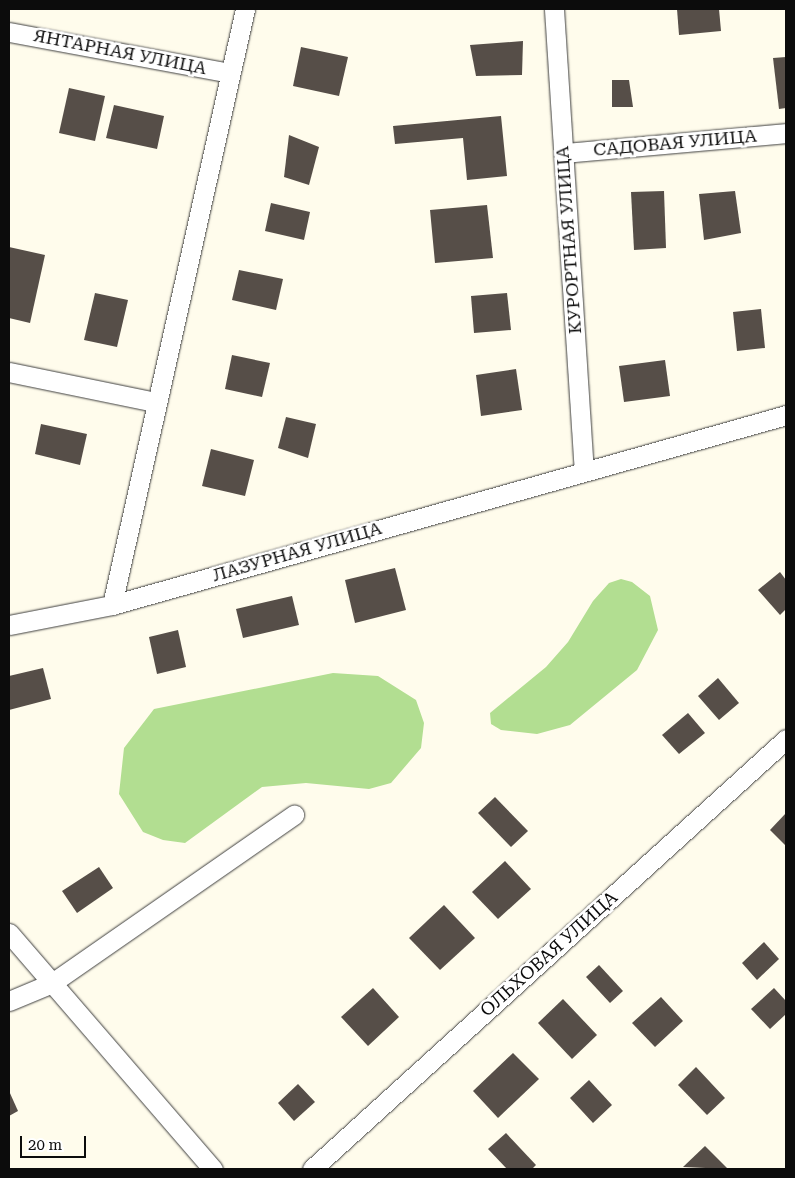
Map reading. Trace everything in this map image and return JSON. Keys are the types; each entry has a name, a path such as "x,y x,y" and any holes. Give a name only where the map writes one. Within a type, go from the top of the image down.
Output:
{"street":[{"path":"112,605 155,402 245,9"},
{"name":"КУРОРТНАЯ УЛИЦА","path":"554,9 584,471"},
{"name":"ЯНТАРНАЯ УЛИЦА","path":"9,32 230,73"},
{"name":"САДОВАЯ УЛИЦА","path":"564,153 786,133"},
{"path":"9,372 155,402"},
{"name":"ЛАЗУРНАЯ УЛИЦА","path":"9,625 112,605 786,415"},
{"name":"ОЛЬХОВАЯ УЛИЦА","path":"312,1169 786,739"},
{"path":"9,1001 52,983 294,814"},
{"path":"9,933 213,1169"}],"green space":[{"path":"621,579 632,582 650,596 658,630 637,670 570,725 537,734 501,730 491,724 490,713 546,667 568,642 593,601 609,583"},
{"path":"333,673 378,676 416,700 424,723 421,748 391,783 369,789 306,783 262,787 185,843 163,840 143,832 119,794 124,748 154,709"}],"building":[{"path":"677,9 719,9 721,31 679,35"},
{"path":"523,41 522,75 476,76 470,45"},
{"path":"301,47 348,57 339,96 293,86"},
{"path":"786,57 786,108 779,109 773,58"},
{"path":"612,80 629,80 633,107 612,107"},
{"path":"69,88 105,96 95,141 59,133"},
{"path":"114,105 164,116 157,149 106,138"},
{"path":"501,116 507,176 467,180 463,138 395,144 393,126"},
{"path":"289,135 319,147 309,185 284,177"},
{"path":"664,191 666,248 634,250 631,192"},
{"path":"735,191 741,233 704,240 699,194"},
{"path":"271,203 310,212 304,240 265,231"},
{"path":"487,205 493,258 435,263 430,210"},
{"path":"9,247 45,255 30,323 9,318"},
{"path":"239,270 283,279 276,310 232,300"},
{"path":"95,293 128,300 117,347 84,340"},
{"path":"507,293 511,330 474,333 471,296"},
{"path":"761,309 765,348 737,351 733,312"},
{"path":"232,355 270,363 262,397 225,389"},
{"path":"665,360 670,396 624,402 619,366"},
{"path":"516,369 522,410 481,416 476,375"},
{"path":"286,417 316,424 308,458 278,448"},
{"path":"41,424 87,434 80,465 35,454"},
{"path":"211,449 254,460 245,496 202,486"},
{"path":"395,568 406,610 355,623 345,580"},
{"path":"780,572 786,580 786,609 780,615 758,590"},
{"path":"292,596 299,625 243,638 236,609"},
{"path":"178,630 186,667 157,674 149,637"},
{"path":"43,668 51,699 9,710 9,676"},
{"path":"718,678 739,703 719,720 698,696"},
{"path":"688,713 705,733 679,754 662,735"},
{"path":"495,797 528,831 511,847 478,813"},
{"path":"786,813 786,846 770,830"},
{"path":"505,861 531,889 498,919 472,892"},
{"path":"99,867 113,888 77,913 62,891"},
{"path":"444,905 475,938 440,970 409,938"},
{"path":"764,942 779,959 757,980 742,963"},
{"path":"599,965 623,991 610,1003 586,977"},
{"path":"373,988 399,1017 368,1046 341,1017"},
{"path":"774,988 786,1001 786,1014 770,1029 751,1009"},
{"path":"661,997 683,1021 655,1047 632,1023"},
{"path":"563,999 597,1035 572,1059 538,1023"},
{"path":"513,1053 539,1079 498,1118 473,1091"},
{"path":"696,1067 725,1098 707,1115 678,1085"},
{"path":"589,1080 612,1105 593,1123 570,1098"},
{"path":"298,1084 315,1102 294,1121 278,1103"},
{"path":"9,1091 18,1111 9,1116"},
{"path":"506,1133 536,1165 532,1169 507,1169 488,1149"},
{"path":"705,1146 728,1169 683,1167"}]}
